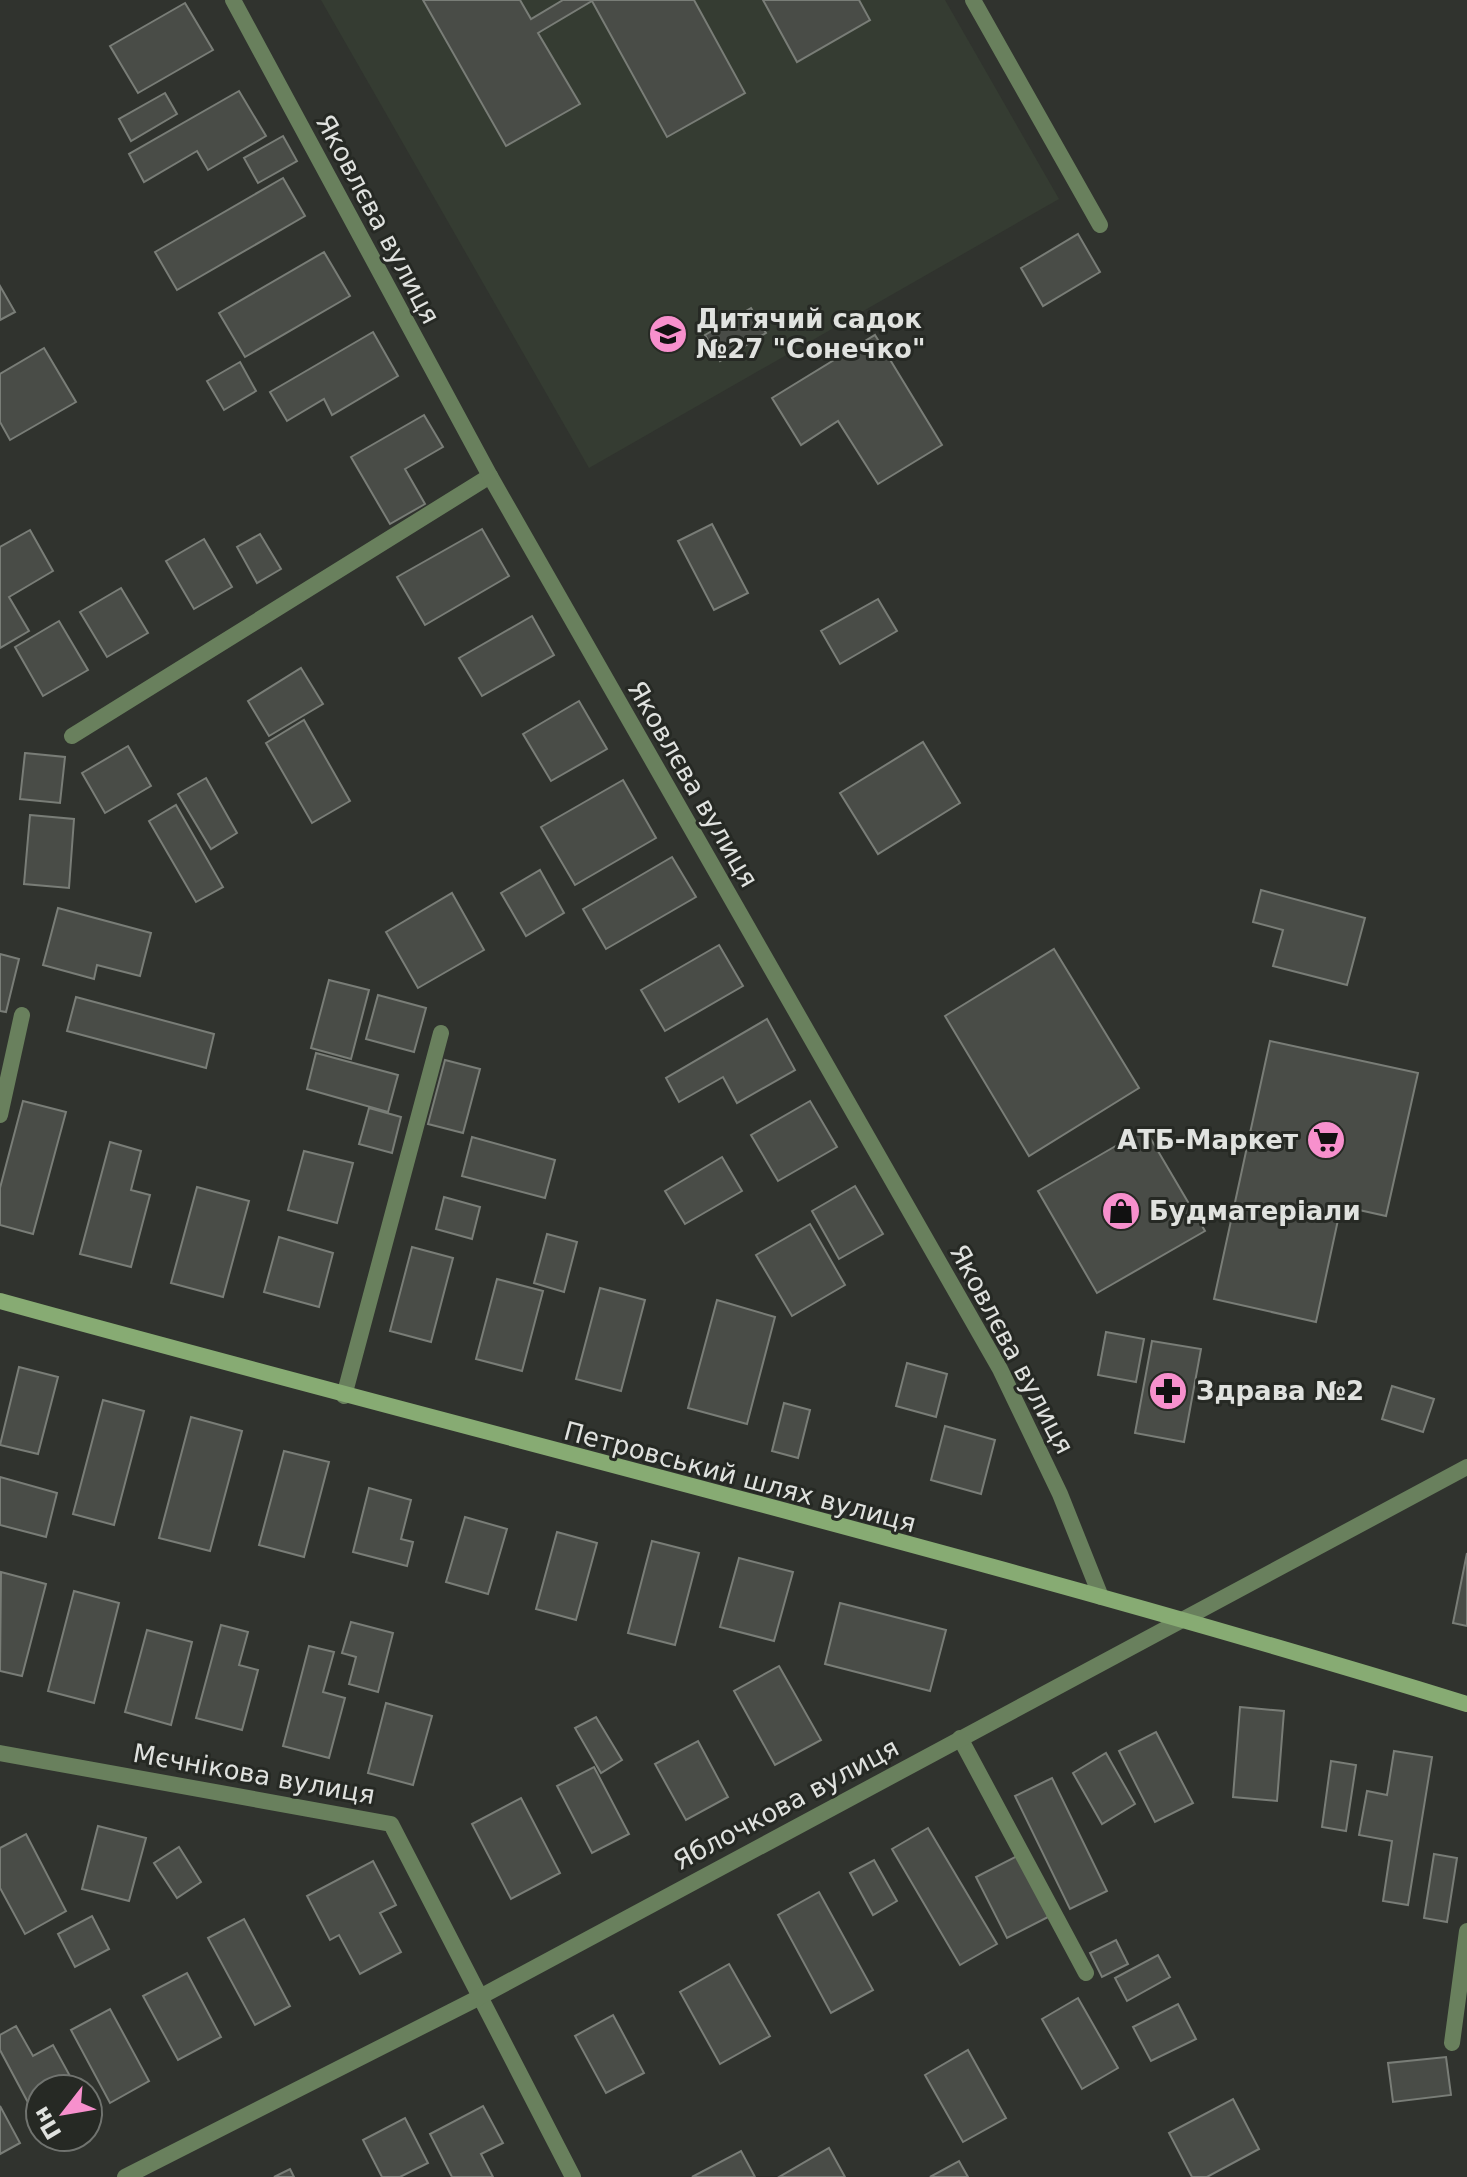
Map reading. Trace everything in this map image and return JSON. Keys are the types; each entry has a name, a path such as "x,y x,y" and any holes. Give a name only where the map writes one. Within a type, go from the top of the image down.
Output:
{"street":[{"name":"Яковлєва вулиця","path":"233,0 490,476 1000,1369 1060,1494 1101,1597"},
{"path":"973,0 1100,225"},
{"path":"72,736 490,476"},
{"path":"0,1115 22,1015"},
{"path":"344,1396 441,1033"},
{"name":"Петровський шлях вулиця","path":"0,1301 344,1396 1101,1597 1467,1704"},
{"name":"Яблочкова вулиця","path":"125,2177 480,1997 1467,1467"},
{"path":"960,1738 1086,1973"},
{"name":"Мєчнікова вулиця","path":"0,1753 391,1824 573,2177"},
{"path":"1452,2043 1467,1931"}],"shaded area":[{"name":"Дитячий садок №27 \"Сонечко\"","path":"321,0 945,0 1059,199 589,468"}],"building":[{"path":"423,0 520,0 531,19 563,0 694,0 745,93 667,137 592,1 538,33 580,104 506,146"},
{"path":"763,0 859,0 870,20 797,62"},
{"path":"185,3 213,50 138,93 110,46"},
{"path":"239,91 266,136 208,170 197,151 144,182 129,154"},
{"path":"165,93 177,114 131,141 119,119"},
{"path":"283,136 297,161 258,183 244,158"},
{"path":"283,178 305,216 177,290 155,252"},
{"path":"1078,234 1100,272 1043,306 1021,268"},
{"path":"324,252 350,296 245,357 219,313"},
{"path":"0,286 15,312 0,320"},
{"path":"751,308 766,333 720,361 705,335"},
{"path":"373,332 398,376 332,415 324,399 287,421 270,392"},
{"path":"875,335 942,445 878,484 838,421 801,445 772,398"},
{"path":"44,348 76,402 10,440 0,422 0,374"},
{"path":"240,362 256,391 224,410 207,381"},
{"path":"424,415 443,447 405,469 425,504 390,524 351,457"},
{"path":"712,524 748,593 714,610 678,541"},
{"path":"482,529 509,576 425,625 397,577"},
{"path":"30,530 53,571 9,597 29,631 0,648 0,547"},
{"path":"260,534 281,569 257,583 237,547"},
{"path":"204,539 232,587 194,609 166,561"},
{"path":"121,588 148,633 107,657 80,612"},
{"path":"878,599 897,631 840,664 821,631"},
{"path":"532,616 554,655 482,696 459,658"},
{"path":"59,621 88,670 43,696 15,647"},
{"path":"301,668 323,704 269,736 248,701"},
{"path":"579,701 607,749 551,781 523,734"},
{"path":"304,720 350,801 312,823 266,743"},
{"path":"923,742 960,803 878,854 840,793"},
{"path":"128,746 151,786 105,813 82,773"},
{"path":"25,753 65,757 60,803 20,799"},
{"path":"206,778 237,833 211,849 178,794"},
{"path":"623,780 656,838 575,885 541,827"},
{"path":"176,805 223,887 196,902 149,821"},
{"path":"30,815 74,819 69,888 24,884"},
{"path":"672,857 696,897 606,949 583,909"},
{"path":"540,870 564,913 526,936 501,893"},
{"path":"1261,890 1365,918 1347,985 1273,966 1283,930 1253,922"},
{"path":"452,893 484,950 418,988 386,932"},
{"path":"58,908 151,933 140,976 97,965 94,979 43,965"},
{"path":"719,945 743,986 665,1031 641,990"},
{"path":"1054,949 1139,1088 1029,1156 945,1016"},
{"path":"0,954 19,959 6,1012 0,1011"},
{"path":"329,980 369,990 351,1059 311,1048"},
{"path":"378,995 426,1008 414,1052 366,1039"},
{"path":"76,997 214,1034 206,1068 67,1031"},
{"path":"767,1019 795,1070 737,1103 723,1077 679,1102 666,1078"},
{"name":"АТБ-Маркет","path":"1270,1041 1418,1073 1386,1216 1341,1206 1316,1322 1214,1299"},
{"path":"316,1053 398,1075 388,1112 307,1089"},
{"path":"445,1060 480,1069 463,1133 428,1124"},
{"path":"23,1101 66,1112 33,1234 0,1225 0,1188"},
{"path":"810,1101 837,1147 778,1181 751,1135"},
{"path":"369,1108 401,1117 392,1153 359,1144"},
{"name":"Будматеріали","path":"1145,1129 1205,1231 1097,1293 1038,1191"},
{"path":"472,1137 555,1160 545,1198 462,1176"},
{"path":"110,1142 141,1151 131,1190 150,1195 131,1267 80,1254"},
{"path":"304,1151 353,1163 337,1223 288,1210"},
{"path":"722,1157 742,1191 685,1224 665,1191"},
{"path":"855,1186 883,1234 839,1259 812,1211"},
{"path":"197,1187 249,1201 223,1297 171,1283"},
{"path":"444,1197 480,1207 472,1239 436,1229"},
{"path":"810,1224 845,1285 792,1316 756,1255"},
{"path":"547,1234 577,1242 564,1292 534,1283"},
{"path":"279,1237 333,1253 319,1307 264,1292"},
{"path":"412,1247 453,1258 431,1342 390,1331"},
{"path":"497,1279 543,1291 522,1371 476,1359"},
{"path":"600,1288 645,1300 621,1391 576,1379"},
{"path":"717,1300 775,1317 747,1424 688,1408"},
{"path":"1106,1332 1144,1339 1136,1382 1098,1375"},
{"name":"Здрава №2","path":"1152,1341 1201,1349 1184,1442 1135,1433"},
{"path":"907,1363 947,1374 936,1417 896,1406"},
{"path":"19,1367 58,1377 38,1454 0,1445"},
{"path":"1392,1386 1434,1399 1423,1432 1382,1419"},
{"path":"103,1400 144,1411 114,1525 73,1514"},
{"path":"784,1403 810,1410 798,1458 772,1451"},
{"path":"191,1417 242,1431 210,1551 159,1538"},
{"path":"945,1426 995,1440 981,1494 931,1480"},
{"path":"284,1451 329,1462 304,1557 259,1545"},
{"path":"0,1477 57,1493 46,1537 0,1525"},
{"path":"369,1488 411,1500 401,1539 413,1542 407,1566 353,1552"},
{"path":"465,1517 507,1529 488,1594 446,1582"},
{"path":"557,1532 597,1543 576,1620 536,1609"},
{"path":"652,1541 699,1553 675,1645 628,1633"},
{"path":"1467,1553 1467,1626 1453,1623"},
{"path":"739,1558 793,1572 774,1641 720,1627"},
{"path":"1,1572 46,1584 22,1676 0,1671"},
{"path":"74,1591 119,1603 94,1703 48,1691"},
{"path":"840,1603 946,1630 930,1691 825,1664"},
{"path":"351,1622 393,1633 378,1692 349,1684 356,1657 342,1653"},
{"path":"221,1625 248,1632 239,1665 258,1670 242,1730 196,1718"},
{"path":"147,1630 192,1642 171,1725 125,1712"},
{"path":"309,1646 334,1652 323,1692 345,1698 329,1758 283,1746"},
{"path":"779,1666 821,1740 775,1765 734,1691"},
{"path":"386,1703 432,1716 413,1785 368,1773"},
{"path":"1240,1707 1284,1711 1277,1801 1233,1797"},
{"path":"596,1717 622,1760 601,1773 575,1728"},
{"path":"1156,1732 1193,1803 1155,1822 1119,1751"},
{"path":"698,1741 728,1797 686,1820 655,1764"},
{"path":"1394,1751 1432,1757 1408,1905 1383,1901 1392,1841 1359,1835 1367,1791 1387,1795"},
{"path":"1106,1753 1135,1804 1102,1824 1073,1773"},
{"path":"1331,1761 1356,1765 1346,1831 1322,1827"},
{"path":"594,1767 629,1834 592,1853 557,1786"},
{"path":"1052,1778 1107,1891 1070,1909 1015,1796"},
{"path":"521,1798 560,1873 511,1899 472,1824"},
{"path":"98,1826 146,1838 129,1901 82,1889"},
{"path":"928,1828 997,1944 960,1965 892,1849"},
{"path":"26,1834 66,1911 25,1934 0,1888 0,1848"},
{"path":"179,1847 201,1882 177,1898 154,1863"},
{"path":"1434,1854 1457,1858 1447,1922 1424,1918"},
{"path":"1019,1855 1050,1916 1007,1938 976,1877"},
{"path":"874,1860 897,1901 873,1915 850,1873"},
{"path":"373,1861 396,1905 380,1913 401,1952 360,1974 339,1935 330,1940 307,1896"},
{"path":"819,1892 873,1990 831,2013 778,1915"},
{"path":"92,1916 109,1949 75,1967 58,1934"},
{"path":"244,1919 290,2006 255,2025 208,1938"},
{"path":"1116,1940 1128,1964 1102,1977 1090,1953"},
{"path":"1158,1955 1170,1977 1127,2001 1115,1978"},
{"path":"729,1964 770,2036 720,2064 680,1992"},
{"path":"187,1973 221,2037 178,2060 143,1996"},
{"path":"1078,1998 1118,2068 1082,2089 1042,2019"},
{"path":"1178,2004 1196,2039 1151,2061 1133,2027"},
{"path":"110,2009 149,2081 110,2103 104,2092 104,2073 94,2073 71,2030"},
{"path":"613,2015 644,2073 606,2093 575,2036"},
{"path":"16,2026 33,2056 53,2045 68,2073 24,2073 24,2095 0,2050 0,2035"},
{"path":"968,2050 1006,2118 963,2142 925,2075"},
{"path":"1446,2057 1451,2095 1393,2102 1388,2063"},
{"path":"1233,2099 1259,2149 1207,2177 1192,2177 1169,2133"},
{"path":"0,2106 20,2143 0,2154"},
{"path":"483,2106 503,2143 481,2154 493,2177 452,2177 430,2134"},
{"path":"405,2118 428,2163 400,2177 382,2177 363,2140"},
{"path":"829,2148 845,2177 779,2177"},
{"path":"741,2151 755,2177 692,2177"},
{"path":"959,2161 968,2177 930,2177"},
{"path":"290,2169 294,2177 274,2177"}],"place":[{"name":"Дитячий садок №27 \"Сонечко\"","path":"668,334"},
{"name":"АТБ-Маркет","path":"1326,1140"},
{"name":"Будматеріали","path":"1121,1211"},
{"name":"Здрава №2","path":"1168,1391"}]}
